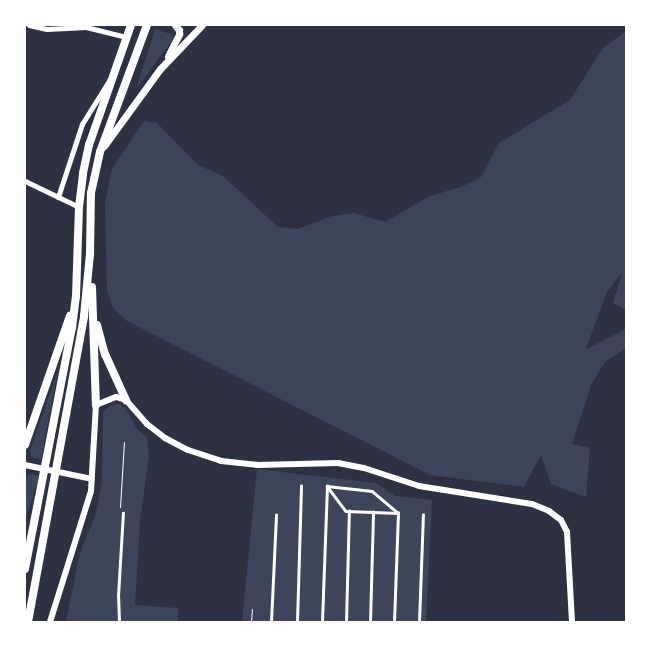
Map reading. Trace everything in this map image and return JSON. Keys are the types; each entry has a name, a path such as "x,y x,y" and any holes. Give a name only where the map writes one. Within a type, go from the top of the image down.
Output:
{"main road":[{"path":"25,569 76,297 79,207 84,164 130,25"},
{"path":"96,405 90,254 90,202 93,176 146,25"},
{"path":"100,152 160,69 177,39 179,30 176,25"},
{"path":"160,69 202,25"},
{"path":"28,622 84,316 90,254"},
{"path":"25,445 76,297"},
{"path":"93,312 105,354 126,400"}],"street":[{"path":"29,25 47,28 86,27 126,37"},
{"path":"58,197 82,124 98,95 113,75"},
{"path":"25,181 79,207"},
{"path":"50,622 88,500 92,479 96,405 116,397 126,400 141,419 159,434 188,450 221,460 257,464 338,463 364,468 419,486 532,504 550,511 561,520 567,532 572,622"},
{"path":"27,465 92,479"}],"lane":[{"path":"297,622 301,486"},
{"path":"327,486 346,510 398,514"},
{"path":"327,486 372,490 398,514 394,622"},
{"path":"322,622 327,486"},
{"path":"346,622 349,511"},
{"path":"119,622 118,596 123,512"},
{"path":"370,622 373,512"},
{"path":"271,622 276,515"},
{"path":"419,622 422,515"}],"path":[{"path":"123,512 120,512 124,442"},
{"path":"251,622 252,609"}],"shaded area":[{"path":"155,29 171,34 174,38 136,89"},
{"path":"626,31 626,310 613,303 622,273 607,292 586,349 626,329 626,348 605,362 591,385 572,444 590,448 586,497 551,484 541,455 524,487 430,475 127,321 114,309 107,292 105,203 112,169 144,121 157,123 198,165 223,176 278,227 298,229 332,216 354,213 385,222 430,196 461,187 481,177 499,143 570,100 603,48"},
{"path":"58,370 41,459 34,458 31,456 30,450"},
{"path":"118,404 125,407 137,429 147,437 149,456 140,521 135,605 178,608 178,622 66,622 82,547 96,514 102,479 103,412 109,406"},
{"path":"257,469 376,483 395,496 432,500 426,622 242,622"},
{"path":"30,474 39,476 25,522 25,476"}]}
